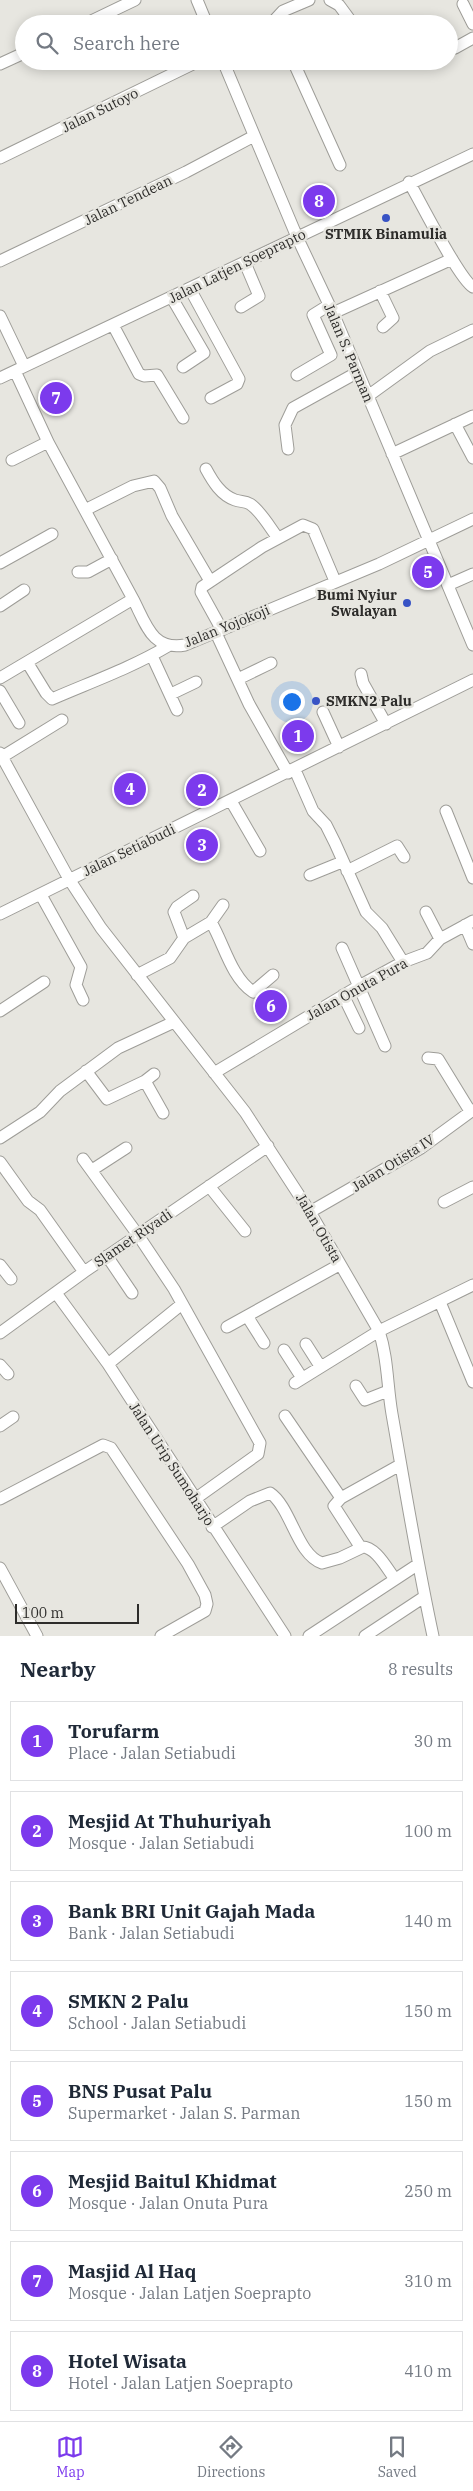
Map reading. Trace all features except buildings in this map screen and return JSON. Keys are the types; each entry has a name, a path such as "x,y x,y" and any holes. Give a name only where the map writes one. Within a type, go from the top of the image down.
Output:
{"street":[{"path":"104,15 135,0"},
{"path":"197,0 203,15"},
{"path":"279,15 283,11 309,0"},
{"path":"330,0 339,5 346,15"},
{"path":"463,4 473,24"},
{"path":"458,46 473,38"},
{"path":"0,64 15,57"},
{"name":"Jalan Sutoyo","path":"0,158 181,70"},
{"name":"Jalan S. Parman","path":"227,70 297,237 347,346 473,645"},
{"path":"297,70 340,165"},
{"name":"Jalan Tendean","path":"0,261 186,172 254,136"},
{"name":"Jalan Latjen Soeprapto","path":"0,378 172,298 409,182 473,154"},
{"path":"409,182 452,259 467,283 473,287"},
{"path":"331,355 314,315 380,291 452,259"},
{"path":"241,307 259,296 245,263"},
{"path":"190,289 240,382 212,398"},
{"path":"380,291 393,318 383,327"},
{"path":"172,298 204,353 183,367"},
{"name":"Jalan Yojokoji","path":"0,316 48,442 152,634 159,642 168,646 185,645 219,631 428,542 473,519"},
{"path":"113,325 139,374 144,376 158,375 183,418"},
{"path":"368,396 430,351 473,330"},
{"path":"297,375 347,346"},
{"path":"288,449 285,425 293,408 358,372"},
{"path":"392,454 473,416"},
{"path":"455,424 473,458"},
{"path":"12,460 48,442"},
{"path":"206,469 214,484 224,494 236,501 245,501 253,506 278,538"},
{"path":"85,510 133,486 154,481 160,488 172,516 210,581"},
{"path":"335,581 313,529 303,525 278,538 210,581 202,587 201,592 238,679 313,811 329,829 368,916 377,921 403,962"},
{"path":"0,563 52,534"},
{"path":"78,572 88,572 112,559"},
{"path":"448,585 473,574"},
{"path":"0,606 24,590"},
{"path":"0,678 133,600"},
{"path":"27,662 46,694 52,699 152,656 168,646"},
{"path":"152,656 177,710"},
{"path":"238,679 271,663"},
{"path":"360,674 386,724"},
{"name":"Jalan Setiabudi","path":"0,914 386,724 426,710 473,680"},
{"path":"171,694 196,682"},
{"path":"0,691 19,723"},
{"path":"323,712 340,747"},
{"path":"1,755 62,720"},
{"name":"Jalan Otista","path":"1,755 69,879 101,928 214,1074 246,1112 310,1212 379,1331 388,1364 388,1391 417,1565 433,1636"},
{"path":"232,801 260,851"},
{"path":"446,811 473,878"},
{"path":"310,875 345,866 397,846 404,857"},
{"path":"41,895 80,965 76,985 83,1000"},
{"path":"184,938 174,912 177,907 193,896"},
{"path":"137,975 170,958 184,938 211,922 223,905"},
{"path":"426,912 440,939"},
{"path":"211,922 233,967 249,989 253,992 273,975"},
{"path":"469,923 473,944"},
{"name":"Jalan Onuta Pura","path":"214,1074 343,995 403,962 426,953 440,939 469,923"},
{"path":"342,948 385,1046"},
{"path":"0,1011 44,982"},
{"path":"343,995 358,1028"},
{"path":"0,1138 40,1112 60,1091 118,1048 174,1022"},
{"path":"428,1058 438,1059 444,1066 471,1110"},
{"path":"86,1071 107,1099 149,1078 163,1113"},
{"name":"Jalan Otista IV","path":"310,1212 422,1148 471,1110"},
{"name":"Slamet Riyadi","path":"0,1333 84,1272 268,1146"},
{"path":"92,1170 126,1148"},
{"path":"83,1159 138,1235 182,1304 260,1445 258,1454 195,1499"},
{"path":"0,1162 28,1201 40,1210 84,1272"},
{"path":"209,1186 245,1230"},
{"path":"444,1202 473,1187"},
{"path":"107,1256 132,1293"},
{"path":"227,1327 339,1264"},
{"path":"0,1265 11,1279"},
{"path":"284,1350 298,1380 379,1331 473,1285"},
{"name":"Jalan Urip Sumoharjo","path":"56,1293 108,1364 285,1636"},
{"path":"440,1302 473,1382"},
{"path":"108,1364 182,1304"},
{"path":"247,1316 264,1343"},
{"path":"306,1344 320,1366"},
{"path":"356,1386 365,1400 388,1391"},
{"path":"286,1416 340,1498"},
{"path":"0,1426 13,1417"},
{"path":"0,1499 103,1444 111,1448 188,1564 205,1595 207,1604 205,1611 161,1636"},
{"path":"395,1579 372,1551 361,1547 334,1506 340,1498 400,1464"},
{"path":"212,1526 250,1501 270,1493 278,1501 311,1556 319,1562 340,1558 361,1547"},
{"path":"309,1636 417,1565"},
{"path":"0,1568 37,1636"},
{"path":"365,1636 424,1597"}],"place":[{"name":"Hotel Wisata","path":"319,201"},
{"name":"STMIK Binamulia","path":"386,218"},
{"name":"Masjid Al Haq","path":"56,398"},
{"name":"BNS Pusat Palu","path":"428,572"},
{"name":"Bumi Nyiur Swalayan","path":"407,603"},
{"name":"SMKN2 Palu","path":"316,701"},
{"name":"Torufarm","path":"298,736"},
{"name":"SMKN 2 Palu","path":"130,789"},
{"name":"Mesjid At Thuhuriyah","path":"202,790"},
{"name":"Bank BRI Unit Gajah Mada","path":"202,845"},
{"name":"Mesjid Baitul Khidmat","path":"271,1006"}]}
